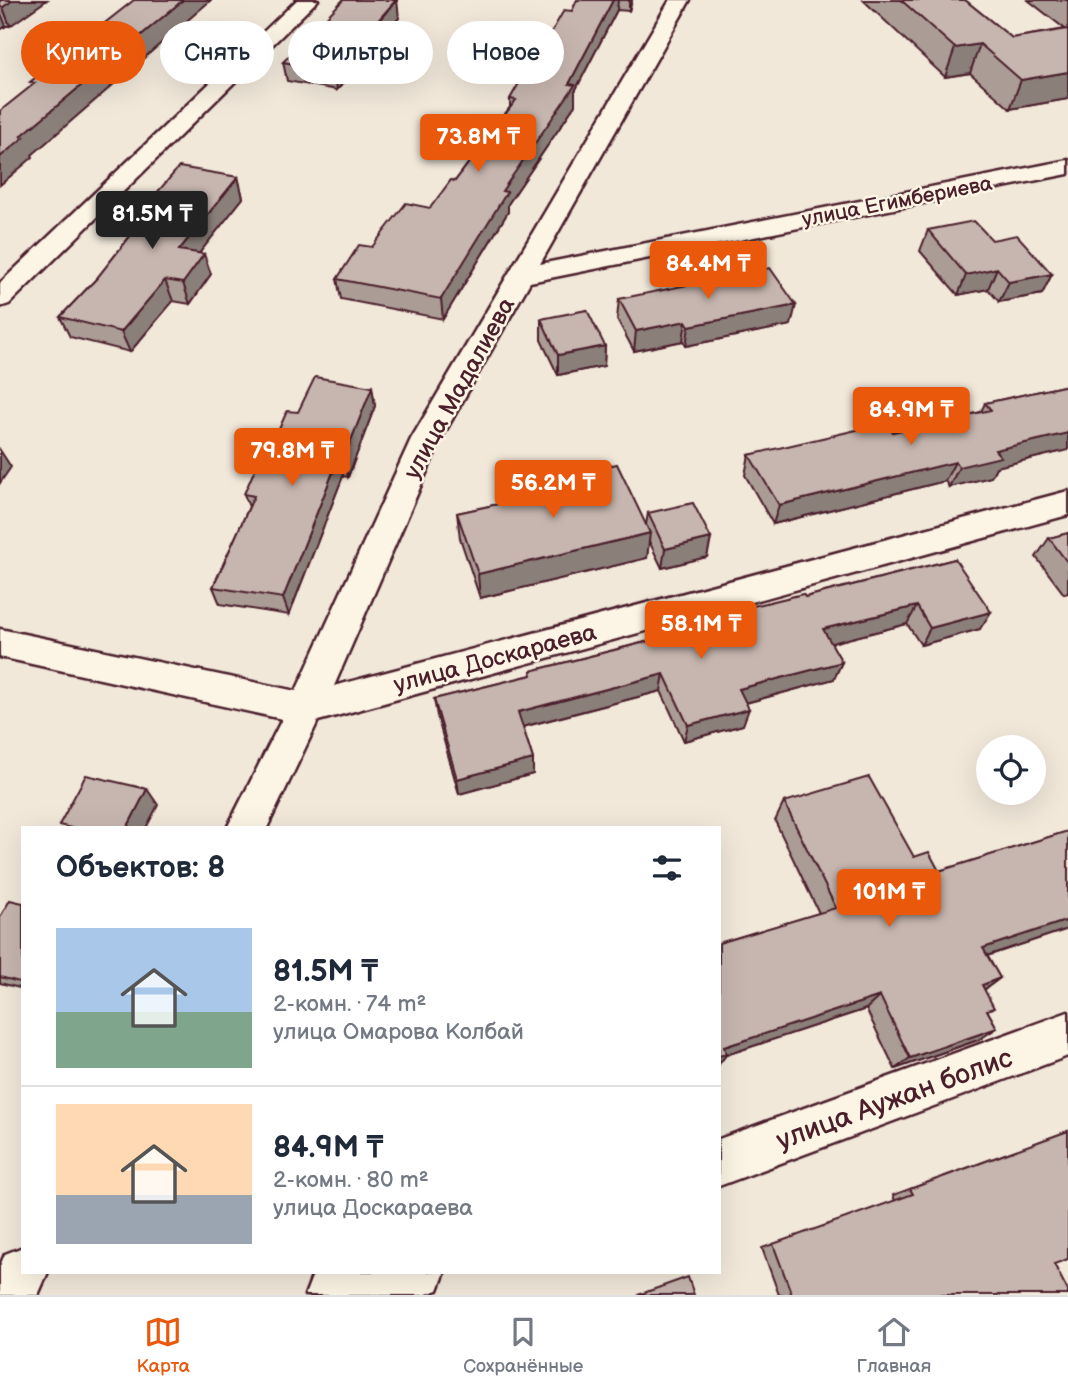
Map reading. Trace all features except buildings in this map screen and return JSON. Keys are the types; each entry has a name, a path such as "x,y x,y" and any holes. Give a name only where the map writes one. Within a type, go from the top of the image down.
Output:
{"street":[{"path":"0,298 308,0"},
{"name":"улица Мадалиева","path":"248,826 306,709 426,439 680,0"},
{"name":"улица Егимбериева","path":"520,276 1068,167"},
{"name":"улица Доскараева","path":"0,643 306,709 1068,503"},
{"name":"улица Аужан болис","path":"721,1162 1068,1034"},
{"path":"12,1295 22,1274"},
{"path":"330,1295 412,1274"}]}
